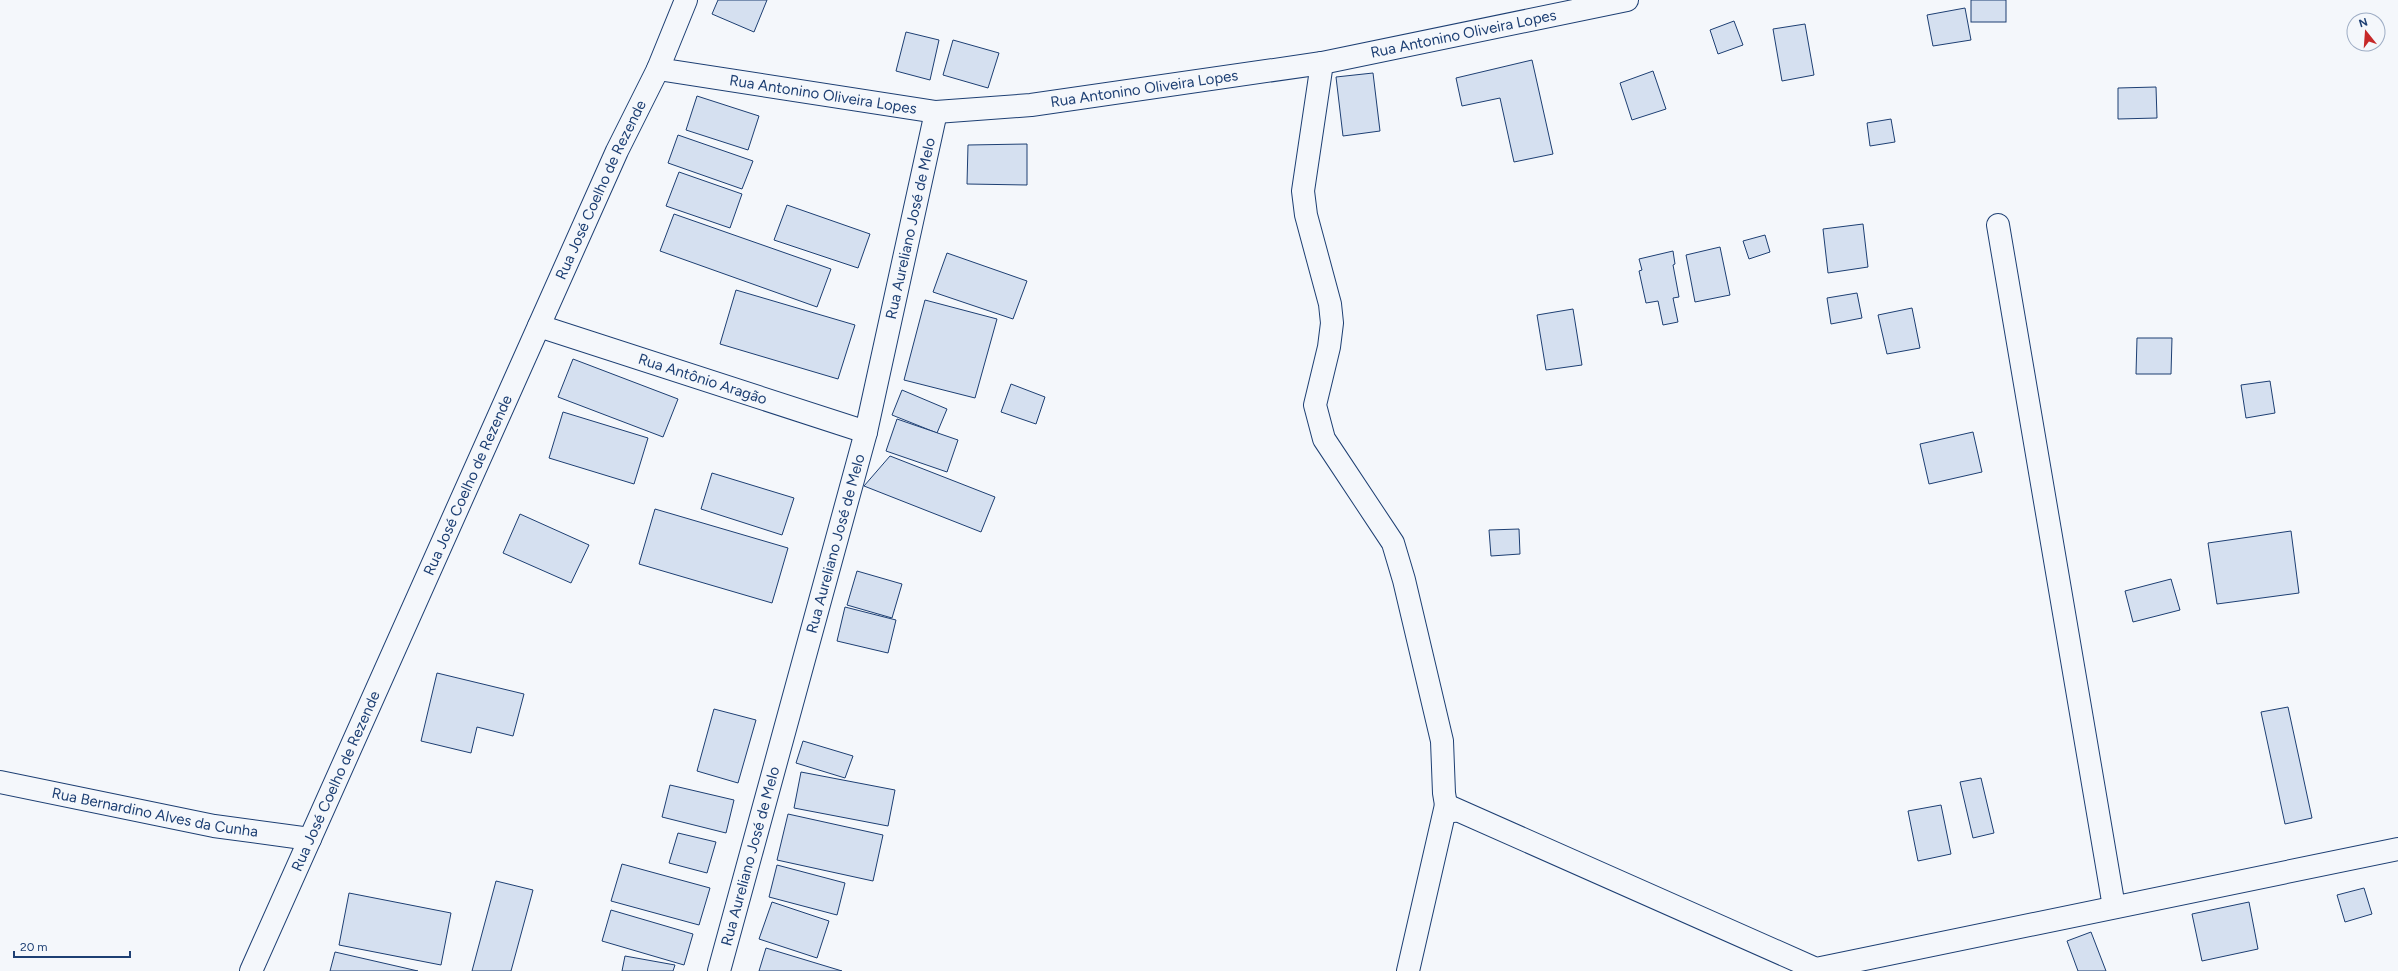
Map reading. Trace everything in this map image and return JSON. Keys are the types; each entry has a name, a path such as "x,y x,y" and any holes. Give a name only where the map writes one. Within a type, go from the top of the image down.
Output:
{"street":[{"name":"Rua José Coelho de Rezende","path":"251,971 617,151 658,68 686,0"},
{"name":"Rua Antonino Oliveira Lopes","path":"658,68 936,112 1031,105 1322,63 1627,0"},
{"path":"1322,63 1303,191 1306,215 1330,304 1332,322 1329,347 1315,405 1324,439 1393,543 1404,580 1442,741 1449,808 1408,971"},
{"name":"Rua Aureliano José de Melo","path":"718,971 866,432 936,112"},
{"path":"1998,225 2114,907"},
{"name":"Rua Antônio Aragão","path":"539,326 866,432"},
{"name":"Rua Bernardino Alves da Cunha","path":"0,782 214,826 310,839"},
{"path":"1449,808 1816,969 2398,849"}],"building":[{"path":"718,0 767,0 754,32 712,14"},
{"path":"1971,0 2006,0 2006,22 1971,22"},
{"path":"1965,8 1971,40 1933,46 1927,15"},
{"path":"1734,21 1743,45 1718,54 1710,30"},
{"path":"1805,24 1814,75 1782,81 1773,29"},
{"path":"906,32 939,40 930,80 896,71"},
{"path":"953,40 999,53 988,88 943,75"},
{"path":"1532,60 1553,154 1514,162 1500,98 1462,106 1456,78"},
{"path":"1653,71 1666,109 1632,120 1620,83"},
{"path":"1373,73 1380,131 1343,136 1336,77"},
{"path":"2156,87 2157,118 2118,119 2118,88"},
{"path":"697,96 759,116 748,150 686,130"},
{"path":"1891,119 1895,142 1870,146 1867,123"},
{"path":"678,135 753,161 742,189 668,163"},
{"path":"1027,144 1027,185 967,184 968,145"},
{"path":"679,172 742,194 730,228 666,206"},
{"path":"787,205 870,234 858,268 774,240"},
{"path":"674,214 831,269 817,307 660,251"},
{"path":"1863,224 1868,267 1828,273 1823,229"},
{"path":"1765,235 1770,252 1749,259 1743,241"},
{"path":"1720,247 1730,295 1695,302 1686,255"},
{"path":"1673,251 1675,264 1673,265 1679,297 1673,298 1678,322 1663,325 1658,301 1646,303 1639,271 1642,270 1639,259"},
{"path":"947,253 1027,281 1013,319 933,292"},
{"path":"736,290 855,325 838,379 720,344"},
{"path":"1857,293 1862,318 1831,324 1827,298"},
{"path":"925,300 997,319 975,398 904,380"},
{"path":"1912,308 1920,348 1887,354 1878,315"},
{"path":"1573,309 1582,365 1546,370 1537,315"},
{"path":"2137,338 2172,338 2171,374 2136,374"},
{"path":"573,359 678,399 663,437 558,397"},
{"path":"2270,381 2275,413 2246,418 2241,385"},
{"path":"1011,384 1045,397 1036,424 1001,412"},
{"path":"902,390 947,409 937,433 892,415"},
{"path":"563,412 648,438 634,484 549,458"},
{"path":"897,419 958,440 947,472 886,451"},
{"path":"1973,432 1982,472 1929,484 1920,444"},
{"path":"890,456 995,497 981,532 864,486"},
{"path":"712,473 794,498 782,535 701,509"},
{"path":"655,509 788,548 772,603 639,564"},
{"path":"520,514 589,545 571,583 503,553"},
{"path":"1519,529 1520,554 1491,556 1489,530"},
{"path":"2291,531 2299,593 2217,604 2208,543"},
{"path":"857,571 902,584 892,618 847,605"},
{"path":"2171,579 2180,610 2133,622 2125,591"},
{"path":"845,607 896,620 888,653 837,641"},
{"path":"437,673 524,694 513,736 477,727 471,753 421,741"},
{"path":"2288,707 2312,818 2285,824 2261,712"},
{"path":"714,709 756,720 738,783 697,771"},
{"path":"803,741 853,756 845,778 796,763"},
{"path":"801,772 895,790 888,826 794,808"},
{"path":"1981,778 1994,833 1973,838 1960,782"},
{"path":"670,785 734,800 726,833 662,817"},
{"path":"1941,805 1951,854 1918,861 1908,811"},
{"path":"788,814 883,835 873,881 777,860"},
{"path":"678,833 716,842 707,873 669,863"},
{"path":"622,864 710,888 699,925 611,901"},
{"path":"777,865 845,883 837,915 769,897"},
{"path":"496,881 533,890 511,971 472,971"},
{"path":"2364,888 2372,914 2345,922 2337,895"},
{"path":"349,893 451,913 441,965 339,945"},
{"path":"772,902 829,921 817,958 759,939"},
{"path":"2249,902 2258,949 2202,961 2192,914"},
{"path":"611,910 693,934 684,965 602,941"},
{"path":"2091,932 2106,971 2078,971 2067,941"},
{"path":"766,948 842,971 759,971"},
{"path":"335,952 418,971 330,971"},
{"path":"625,956 675,965 673,971 622,971"}]}
